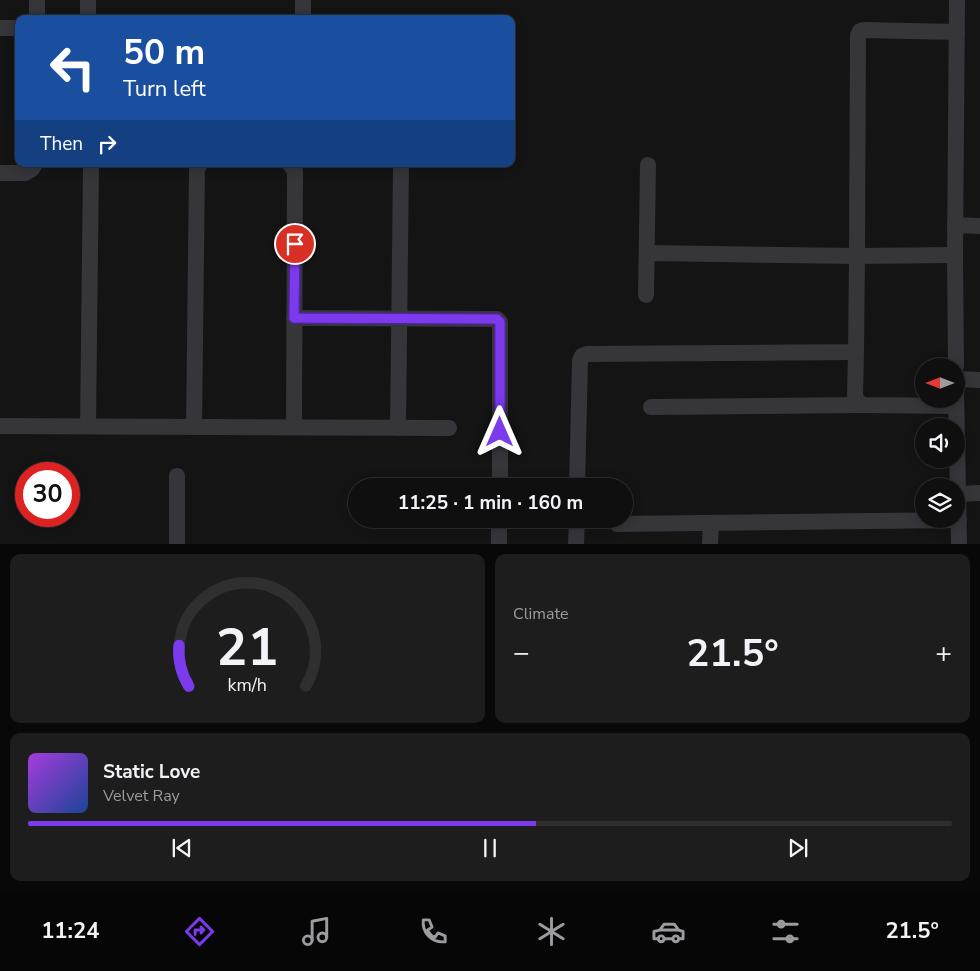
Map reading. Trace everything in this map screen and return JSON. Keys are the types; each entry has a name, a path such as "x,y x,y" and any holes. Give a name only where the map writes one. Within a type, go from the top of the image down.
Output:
{"street":[{"path":"37,15 38,0"},
{"path":"88,0 88,15"},
{"path":"303,0 303,15"},
{"path":"956,358 954,255 957,0"},
{"path":"0,28 15,28"},
{"path":"863,405 857,401 855,395 858,35 860,30 957,32"},
{"path":"646,295 648,164"},
{"path":"0,173 25,173 33,167"},
{"path":"88,426 90,167"},
{"path":"194,427 198,167"},
{"path":"292,167 295,171 294,427"},
{"path":"398,428 401,167"},
{"path":"955,225 980,226"},
{"path":"647,253 857,256 954,255"},
{"path":"294,318 497,319 500,322 500,478"},
{"path":"578,478 580,361 582,356 587,354 856,352"},
{"path":"965,380 980,380"},
{"path":"651,407 863,405 915,401"},
{"path":"956,408 958,478"},
{"path":"0,426 449,428"},
{"path":"177,476 177,544"},
{"path":"965,494 980,493"},
{"path":"633,524 915,521"},
{"path":"710,544 711,524"},
{"path":"499,544 500,528"},
{"path":"576,544 577,528"},
{"path":"958,528 959,544"}],"route":[{"path":"295,244 294,318 497,319 500,322 500,432"}]}
